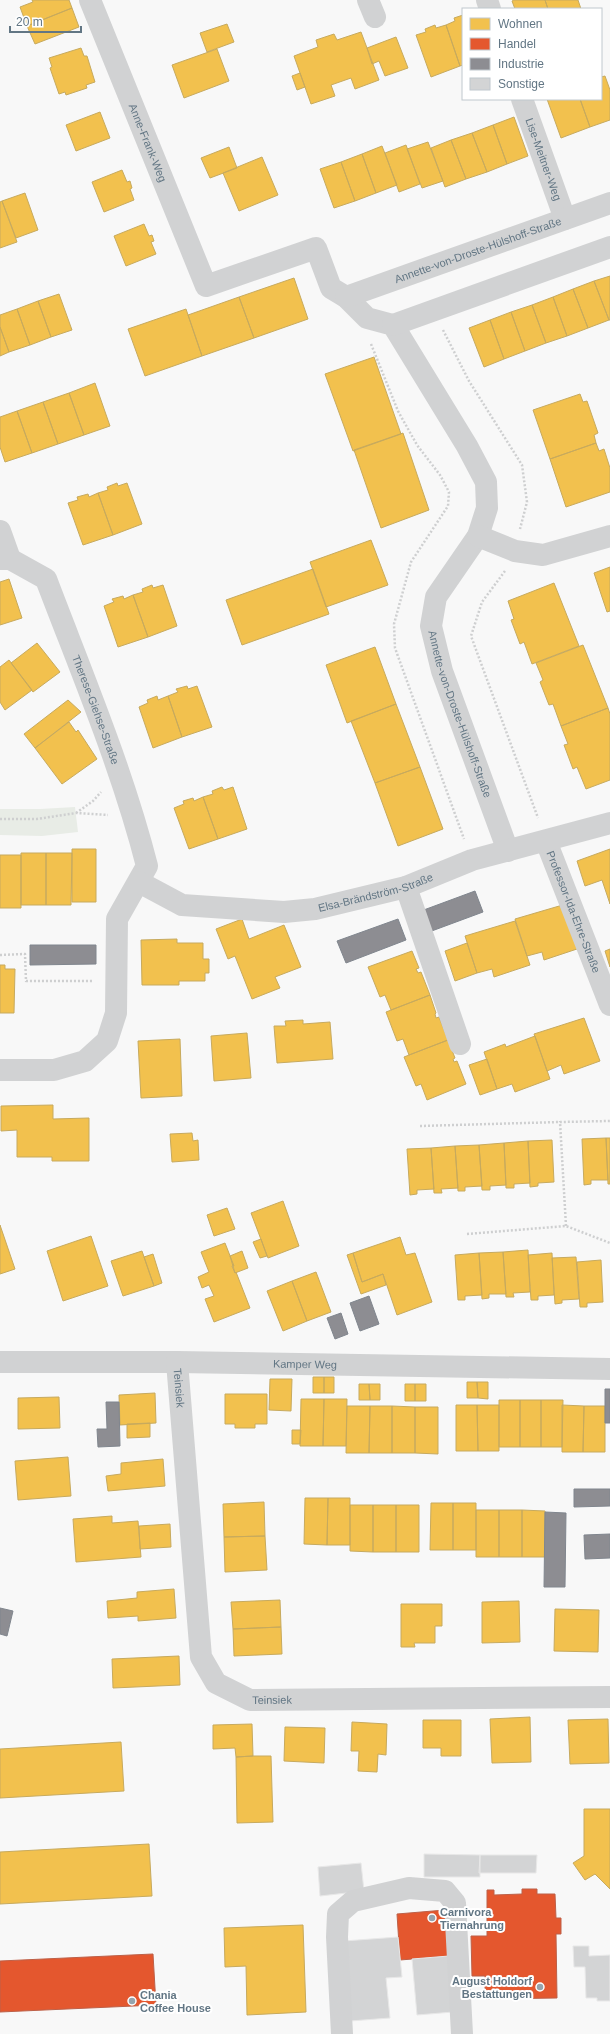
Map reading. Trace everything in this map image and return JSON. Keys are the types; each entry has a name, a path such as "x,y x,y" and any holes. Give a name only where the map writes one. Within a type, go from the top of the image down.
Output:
{"street":[{"name":"Anne-Frank-Weg","path":"90,0 206,286 316,248 331,288 346,297"},
{"name":"Lise-Meitner-Weg","path":"522,100 564,219"},
{"name":"Annette-von-Droste-Hülshoff-Straße","path":"346,297 610,203"},
{"path":"346,297 366,318 393,325 610,247"},
{"name":"Annette-von-Droste-Hülshoff-Straße","path":"393,325 467,446 486,482 487,508 478,536 436,597 431,626 442,671 508,851"},
{"name":"Therese-Giehse-Straße","path":"0,531 5,559 46,579 118,770 134,818 147,866 117,919 116,1013 107,1041 84,1061 54,1070 0,1070"},
{"path":"478,536 515,551 543,554 610,536"},
{"name":"Elsa-Brändström-Straße","path":"139,882 182,905 284,912 315,909 406,887 472,860 610,823"},
{"name":"Professor-Ida-Ehre-Straße","path":"546,841 610,1005"},
{"path":"406,887 460,1044"},
{"name":"Kamper Weg","path":"0,1362 177,1362 610,1369"},
{"name":"Teinsiek","path":"177,1362 201,1657 216,1683 250,1700 610,1697"},
{"path":"342,2034 337,1938 338,1914 354,1901 409,1888 445,1891 455,1902 462,2034"}],"path":[{"path":"434,311 469,381 522,465 527,502 515,551 504,573 482,602 471,636 546,841"},
{"path":"76,813 93,801 118,770"},
{"path":"0,819 37,818 76,813 134,818"},
{"path":"0,955 25,954 26,981 117,980"},
{"path":"420,1126 610,1121"},
{"path":"560,1122 566,1226"},
{"path":"466,1234 566,1226 610,1243"}],"shaded area":[{"path":"75,807 78,832 42,836 0,835 0,809"}],"building: Wohnen":[{"path":"32,0 69,0 72,8 27,26 20,7 33,2"},
{"path":"545,0 548,8 515,8 512,1"},
{"path":"545,0 578,0 581,8 548,8"},
{"path":"72,8 79,27 35,44 27,26"},
{"path":"462,15 462,65 460,66 446,25 455,21 454,18"},
{"path":"227,24 234,42 207,52 200,33"},
{"path":"435,25 436,28 446,25 460,66 431,77 416,35 426,32 425,29"},
{"path":"361,32 379,80 355,89 351,78 331,85 335,96 311,104 294,56 318,47 316,40 334,34 337,40"},
{"path":"396,37 408,68 385,76 379,61 372,64 367,48"},
{"path":"81,48 84,56 87,56 95,82 86,85 87,88 66,95 65,92 59,94 50,68 52,67 49,58"},
{"path":"217,49 229,81 184,98 172,65"},
{"path":"300,73 305,87 297,90 292,76"},
{"path":"605,76 610,90 610,120 590,127 580,100 602,100 602,77"},
{"path":"547,100 580,100 590,127 561,138"},
{"path":"100,112 110,138 76,151 66,125"},
{"path":"514,117 528,156 507,164 493,125"},
{"path":"493,125 507,164 487,172 472,133"},
{"path":"472,133 487,172 466,179 451,140"},
{"path":"451,140 466,179 445,187 431,148"},
{"path":"428,142 443,181 422,188 407,149"},
{"path":"406,145 420,184 399,192 385,153"},
{"path":"382,146 397,185 376,193 362,154"},
{"path":"229,147 237,168 210,178 201,158"},
{"path":"362,154 376,193 355,201 341,162"},
{"path":"262,157 278,195 239,211 223,173"},
{"path":"341,162 355,201 334,208 320,169"},
{"path":"122,170 127,182 130,181 132,188 130,189 134,200 104,212 92,182"},
{"path":"25,193 38,230 16,238 2,201"},
{"path":"2,201 17,242 0,248 0,202"},
{"path":"144,224 149,236 152,235 154,241 151,242 156,254 126,266 114,236"},
{"path":"610,276 610,320 609,320 594,281"},
{"path":"294,278 308,319 254,338 239,297"},
{"path":"594,281 609,320 588,328 573,289"},
{"path":"573,289 588,328 567,336 553,297"},
{"path":"59,294 72,330 51,337 38,301"},
{"path":"239,297 254,338 202,356 188,315"},
{"path":"553,297 567,336 546,343 532,305"},
{"path":"38,301 51,337 30,345 17,309"},
{"path":"532,305 546,343 525,351 511,312"},
{"path":"17,309 30,345 9,352 0,327 0,315"},
{"path":"186,309 202,356 145,376 128,329"},
{"path":"511,312 525,351 504,359 490,320"},
{"path":"490,320 504,359 484,367 469,328"},
{"path":"0,327 9,352 0,356"},
{"path":"374,357 401,434 353,451 325,374"},
{"path":"95,383 110,426 84,435 69,393"},
{"path":"69,393 84,435 58,444 43,402"},
{"path":"580,394 583,402 587,401 598,433 594,435 596,443 550,459 533,410"},
{"path":"43,402 58,444 32,453 17,411"},
{"path":"17,411 32,453 5,462 0,447 0,417"},
{"path":"403,433 429,510 381,528 354,450"},
{"path":"596,443 599,451 604,449 610,468 610,492 566,507 550,459"},
{"path":"117,483 118,486 127,483 142,524 113,535 98,493 108,490 107,487"},
{"path":"98,493 113,535 83,545 68,503 78,500 77,497 88,494 89,497"},
{"path":"371,540 388,585 326,607 310,562"},
{"path":"610,567 610,611 607,612 594,573"},
{"path":"313,569 329,614 242,645 226,600"},
{"path":"9,579 22,618 0,625 0,582"},
{"path":"554,583 579,646 532,664 524,642 520,644 511,620 514,619 508,601"},
{"path":"152,585 153,588 163,585 177,626 148,637 133,595 143,592 142,589"},
{"path":"133,595 148,637 118,647 104,606 114,602 112,599 123,596 124,599"},
{"path":"37,643 60,672 33,692 11,663"},
{"path":"583,645 608,708 561,726 553,704 549,705 540,682 543,680 536,663"},
{"path":"375,647 396,704 347,723 326,665"},
{"path":"9,660 32,690 5,710 0,702 0,667"},
{"path":"187,686 188,689 197,686 212,727 182,737 168,696 178,692 176,689"},
{"path":"157,696 158,700 168,696 182,737 153,748 139,707 148,703 147,700"},
{"path":"68,700 81,712 35,748 24,734"},
{"path":"396,704 420,767 375,783 351,721"},
{"path":"608,708 610,714 610,780 586,789 577,767 573,769 564,745 568,744 561,726"},
{"path":"69,722 76,732 78,730 97,759 62,784 35,748"},
{"path":"420,767 443,829 398,846 375,783"},
{"path":"222,787 224,790 233,787 247,829 218,839 203,797 213,794 212,791"},
{"path":"203,797 218,839 189,849 174,808 184,804 183,801 193,798 194,801"},
{"path":"72,849 96,849 96,902 72,902"},
{"path":"610,849 610,904 602,880 585,886 577,861"},
{"path":"21,853 46,853 46,905 21,905"},
{"path":"46,853 72,853 71,905 46,905"},
{"path":"0,855 21,855 21,908 0,908"},
{"path":"566,904 580,948 544,960 542,952 527,956 515,919"},
{"path":"242,919 249,939 284,925 301,967 275,977 280,988 252,999 235,956 228,959 216,929"},
{"path":"515,921 530,965 494,977 492,969 477,973 465,936"},
{"path":"177,939 177,943 203,943 203,959 209,959 209,973 205,973 205,981 179,981 179,985 142,985 141,940"},
{"path":"467,943 477,973 455,981 445,951"},
{"path":"610,949 610,967 605,951"},
{"path":"412,951 419,968 416,969 418,973 421,972 430,995 391,1010 385,995 380,997 368,967"},
{"path":"0,965 5,965 5,969 15,969 14,1013 0,1013"},
{"path":"430,995 436,1013 436,1018 439,1017 448,1040 409,1055 403,1039 397,1041 386,1012"},
{"path":"584,1018 600,1061 564,1074 561,1065 547,1071 534,1034"},
{"path":"303,1020 303,1024 330,1022 333,1059 277,1063 274,1026 286,1026 285,1021"},
{"path":"247,1033 251,1078 214,1081 211,1036"},
{"path":"535,1036 550,1079 515,1092 512,1084 497,1089 484,1052 505,1044 506,1047"},
{"path":"180,1039 182,1096 141,1098 138,1041"},
{"path":"448,1040 455,1058 453,1059 454,1062 457,1061 466,1084 427,1100 421,1084 416,1086 404,1057"},
{"path":"487,1059 497,1089 480,1095 469,1065"},
{"path":"53,1105 53,1119 89,1118 89,1161 52,1161 52,1157 17,1157 17,1130 1,1131 1,1106"},
{"path":"192,1133 193,1141 198,1140 199,1160 172,1162 170,1134"},
{"path":"606,1138 610,1138 610,1184 608,1184"},
{"path":"606,1138 608,1180 591,1180 591,1184 584,1185 582,1139"},
{"path":"552,1140 554,1182 538,1183 538,1186 530,1187 528,1141"},
{"path":"528,1141 530,1183 514,1184 514,1188 506,1188 504,1143"},
{"path":"504,1143 506,1185 490,1186 490,1190 482,1190 479,1145"},
{"path":"479,1145 482,1186 465,1187 465,1191 458,1191 455,1146"},
{"path":"455,1146 458,1188 441,1189 442,1193 434,1193 431,1148"},
{"path":"431,1148 434,1189 417,1190 417,1194 410,1195 407,1149"},
{"path":"283,1201 299,1246 268,1258 251,1213"},
{"path":"227,1208 235,1229 214,1236 207,1215"},
{"path":"0,1225 15,1269 0,1274"},
{"path":"91,1236 108,1286 63,1301 47,1251"},
{"path":"400,1237 406,1255 415,1253 432,1302 397,1315 383,1274 362,1282 353,1253"},
{"path":"261,1239 267,1256 260,1258 253,1242"},
{"path":"225,1243 234,1266 232,1266 235,1273 236,1272 250,1308 214,1322 205,1299 214,1296 209,1285 202,1288 198,1277 209,1272 201,1252"},
{"path":"528,1250 530,1292 513,1293 514,1297 506,1297 503,1252"},
{"path":"142,1251 154,1286 123,1296 111,1261"},
{"path":"242,1251 248,1268 235,1273 230,1256"},
{"path":"503,1252 506,1294 489,1294 489,1298 482,1299 479,1253"},
{"path":"353,1253 362,1282 383,1274 386,1285 361,1294 347,1255"},
{"path":"479,1253 482,1295 465,1296 465,1300 458,1300 455,1255"},
{"path":"552,1253 554,1295 538,1296 538,1300 531,1300 528,1255"},
{"path":"153,1254 162,1283 154,1286 144,1257"},
{"path":"576,1257 579,1299 562,1300 562,1303 555,1304 552,1258"},
{"path":"601,1260 603,1302 587,1303 587,1307 580,1307 577,1262"},
{"path":"316,1272 331,1312 307,1321 292,1281"},
{"path":"292,1281 307,1321 283,1331 267,1291"},
{"path":"313,1377 324,1377 324,1393 313,1393"},
{"path":"324,1377 334,1377 334,1393 324,1393"},
{"path":"270,1379 292,1379 291,1411 269,1410"},
{"path":"467,1382 477,1382 478,1398 467,1398"},
{"path":"477,1382 488,1382 488,1399 478,1398"},
{"path":"359,1384 369,1384 370,1400 359,1400"},
{"path":"369,1384 380,1384 380,1400 370,1400"},
{"path":"405,1384 415,1384 415,1401 405,1401"},
{"path":"415,1384 426,1384 426,1401 415,1401"},
{"path":"155,1393 156,1423 120,1425 119,1395"},
{"path":"225,1394 267,1394 267,1424 255,1424 255,1428 235,1428 235,1424 225,1424"},
{"path":"59,1397 60,1428 18,1429 18,1398"},
{"path":"301,1399 324,1399 323,1446 300,1446"},
{"path":"324,1399 347,1399 346,1446 323,1446"},
{"path":"499,1400 520,1400 520,1447 499,1447"},
{"path":"520,1400 541,1400 541,1447 520,1447"},
{"path":"541,1400 563,1400 562,1447 541,1447"},
{"path":"456,1405 477,1405 478,1451 456,1451"},
{"path":"477,1405 499,1405 499,1451 478,1451"},
{"path":"562,1405 584,1406 583,1452 562,1452"},
{"path":"347,1406 370,1406 369,1453 346,1453"},
{"path":"370,1406 392,1406 392,1453 369,1453"},
{"path":"392,1406 415,1407 415,1453 392,1453"},
{"path":"584,1406 605,1406 605,1452 583,1452"},
{"path":"415,1407 438,1407 438,1454 415,1453"},
{"path":"150,1423 150,1437 127,1438 127,1424"},
{"path":"292,1430 301,1430 300,1444 292,1444"},
{"path":"68,1457 71,1496 18,1500 15,1461"},
{"path":"163,1459 165,1486 108,1491 106,1476 121,1474 121,1463"},
{"path":"305,1498 328,1498 327,1545 304,1544"},
{"path":"328,1498 350,1498 350,1545 327,1545"},
{"path":"264,1502 265,1536 224,1537 223,1504"},
{"path":"431,1503 453,1503 453,1550 430,1550"},
{"path":"453,1503 476,1503 476,1550 453,1550"},
{"path":"350,1505 373,1505 373,1552 350,1551"},
{"path":"373,1505 396,1505 396,1552 373,1552"},
{"path":"396,1505 419,1505 419,1552 396,1552"},
{"path":"476,1510 499,1510 499,1557 476,1557"},
{"path":"499,1510 522,1510 522,1557 499,1557"},
{"path":"522,1510 545,1511 545,1557 522,1557"},
{"path":"112,1516 112,1523 138,1521 141,1557 76,1562 73,1519"},
{"path":"170,1524 171,1547 140,1549 139,1526"},
{"path":"265,1536 267,1570 225,1572 224,1537"},
{"path":"174,1589 176,1618 138,1621 138,1616 108,1618 107,1601 137,1598 137,1592"},
{"path":"280,1600 281,1627 233,1629 231,1602"},
{"path":"519,1601 520,1642 482,1643 482,1602"},
{"path":"401,1604 442,1604 442,1626 435,1626 435,1643 414,1643 415,1647 401,1647"},
{"path":"555,1609 599,1610 598,1652 554,1651"},
{"path":"281,1627 282,1654 234,1656 233,1629"},
{"path":"179,1656 180,1685 113,1688 112,1659"},
{"path":"530,1717 531,1762 492,1763 490,1719"},
{"path":"608,1719 609,1763 570,1764 568,1720"},
{"path":"423,1720 461,1720 461,1756 441,1756 441,1748 423,1748"},
{"path":"352,1722 387,1724 386,1755 378,1754 377,1772 358,1771 359,1751 351,1751"},
{"path":"252,1724 253,1756 236,1757 235,1748 213,1749 213,1725"},
{"path":"285,1727 325,1728 324,1763 284,1761"},
{"path":"121,1742 124,1791 0,1798 0,1749"},
{"path":"271,1756 273,1822 237,1823 236,1757"},
{"path":"584,1809 610,1809 610,1889 595,1874 585,1880 573,1863 584,1856"},
{"path":"149,1844 152,1896 0,1904 0,1852"},
{"path":"303,1925 306,2012 247,2015 246,1966 225,1967 224,1928"}],"building: Handel":[{"path":"522,1889 537,1889 537,1894 555,1894 556,1918 561,1918 561,1934 556,1934 557,1998 485,1999 485,1976 472,1976 471,1936 487,1936 487,1890 494,1890 494,1895 522,1894"},
{"path":"445,1910 449,1956 400,1960 397,1914"},
{"path":"153,1954 156,2005 0,2012 0,1961"}],"building: Industrie":[{"path":"475,891 483,912 429,932 421,911"},
{"path":"398,919 406,940 346,963 337,941"},
{"path":"30,945 96,945 96,964 30,965"},
{"path":"369,1296 379,1324 360,1331 350,1303"},
{"path":"341,1313 348,1334 335,1339 327,1318"},
{"path":"605,1389 610,1389 610,1423 605,1423"},
{"path":"106,1402 119,1402 120,1446 98,1447 97,1429 107,1429"},
{"path":"574,1489 610,1489 610,1506 574,1507"},
{"path":"545,1512 566,1513 565,1587 544,1587"},
{"path":"610,1534 610,1558 585,1559 584,1535"},
{"path":"0,1608 13,1611 7,1636 0,1634"}],"building: Sonstige":[{"path":"424,1854 480,1855 480,1877 424,1877"},
{"path":"480,1855 537,1855 536,1873 479,1873"},
{"path":"361,1863 364,1891 320,1896 318,1867"},
{"path":"398,1937 402,1977 386,1978 390,2018 350,2021 344,1941"},
{"path":"573,1946 589,1946 589,1956 610,1955 610,2001 597,2001 597,1998 586,1998 585,1967 574,1967"},
{"path":"449,1956 453,2012 417,2015 412,1959"}],"place":[{"name":"Carnivora Tiernahrung","path":"432,1918"},
{"name":"August Holdorf Bestattungen","path":"540,1987"},
{"name":"Chania Coffee House","path":"132,2001"}]}
